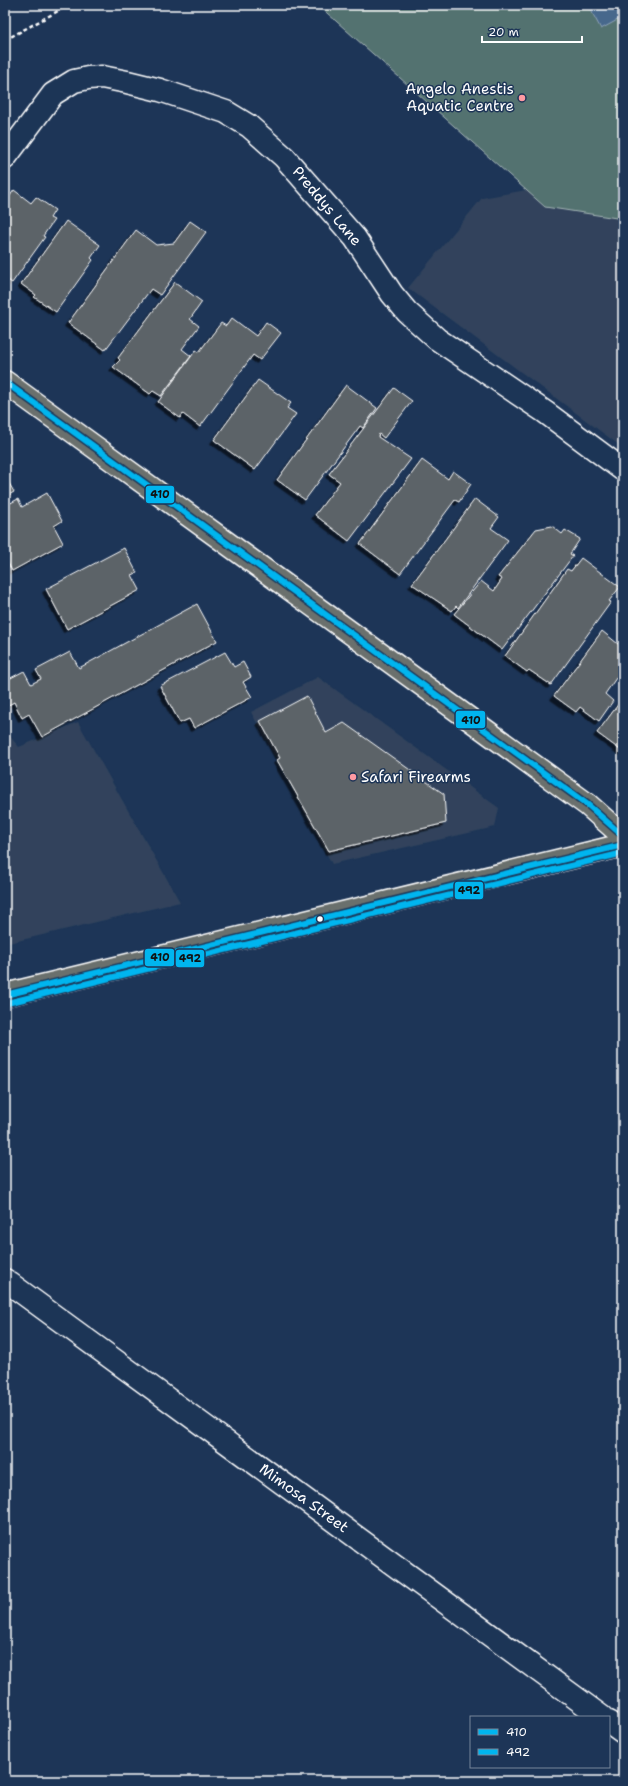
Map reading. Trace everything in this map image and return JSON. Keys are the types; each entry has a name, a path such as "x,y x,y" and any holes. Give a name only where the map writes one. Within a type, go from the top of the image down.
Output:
{"main road":[{"path":"5,382 588,805 623,836"},
{"path":"5,995 623,845"}],"street":[{"name":"Preddys Lane","path":"5,158 52,94 74,81 88,78 102,77 160,90 226,112 249,126 284,157 340,219 355,238 392,294 421,326 437,339 545,412 623,470"},
{"name":"Mimosa Street","path":"5,1280 601,1716"},
{"path":"610,1723 623,1732"}],"path":[{"path":"5,40 69,5"}],"shaded area":[{"path":"588,5 623,5 623,17 601,29"},
{"path":"526,190 545,207 623,219 623,448 408,288 482,198"},
{"name":"Safari Firearms","path":"318,677 499,808 495,827 332,864 251,712"},
{"path":"78,722 180,902 5,944 5,734 7,733 19,747"}],"green space":[{"name":"Angelo Anestis Aquatic Centre","path":"318,5 623,5 623,219 545,207"}],"building":[{"path":"14,190 31,203 36,197 55,210 50,218 54,220 43,236 45,237 12,283 5,278 5,203"},
{"path":"66,221 100,245 91,258 93,260 56,312 34,297 36,295 21,284"},
{"path":"190,221 206,232 160,295 151,289 105,350 68,323 136,230 156,245 174,243"},
{"path":"175,282 202,302 190,319 199,326 182,349 191,356 161,396 153,391 150,394 113,367 120,360 118,358"},
{"path":"232,318 256,336 266,322 281,333 260,360 253,355 200,427 183,414 180,418 158,402 196,350 199,352 221,323 226,326"},
{"path":"258,380 291,403 287,408 296,414 255,470 214,440"},
{"path":"346,385 377,408 363,428 360,426 305,500 277,480"},
{"path":"394,388 412,401 384,438 379,434 378,437 411,459 349,541 315,515 340,482 329,474"},
{"path":"422,460 448,479 453,471 471,484 459,502 455,500 400,574 360,544"},
{"path":"5,476 14,492 5,497"},
{"path":"47,493 62,521 54,526 63,543 12,571 5,557 5,506 18,499 22,507"},
{"path":"475,499 499,517 491,528 508,540 458,608 456,606 452,611 412,584"},
{"path":"552,526 562,534 565,530 580,539 570,554 573,556 502,650 454,614 481,581 494,591 502,579 498,577 536,529"},
{"path":"124,548 137,573 132,575 140,590 67,629 46,589"},
{"path":"581,558 620,587 609,601 611,602 551,685 529,670 527,672 505,656 567,569 571,571"},
{"path":"197,604 217,641 42,737 29,714 22,718 14,702 5,707 5,681 24,671 31,684 41,679 36,670 70,652 79,668"},
{"path":"602,631 623,648 621,652 623,654 623,668 605,694 613,701 599,721 580,707 576,712 554,696"},
{"path":"225,652 234,667 243,662 251,677 243,682 252,697 194,728 189,719 180,723 160,686"},
{"name":"Safari Firearms","path":"307,696 326,733 344,723 444,794 446,823 329,851 277,760 280,758 260,721"},
{"path":"623,698 623,752 597,733"}],"transit line":[{"name":"410","path":"5,382 588,805 623,836"},
{"name":"410","path":"5,995 623,845"},
{"name":"492","path":"7,1003 623,853"}],"place":[{"name":"Angelo Anestis Aquatic Centre","path":"522,98"},
{"name":"Safari Firearms","path":"353,777"}]}
